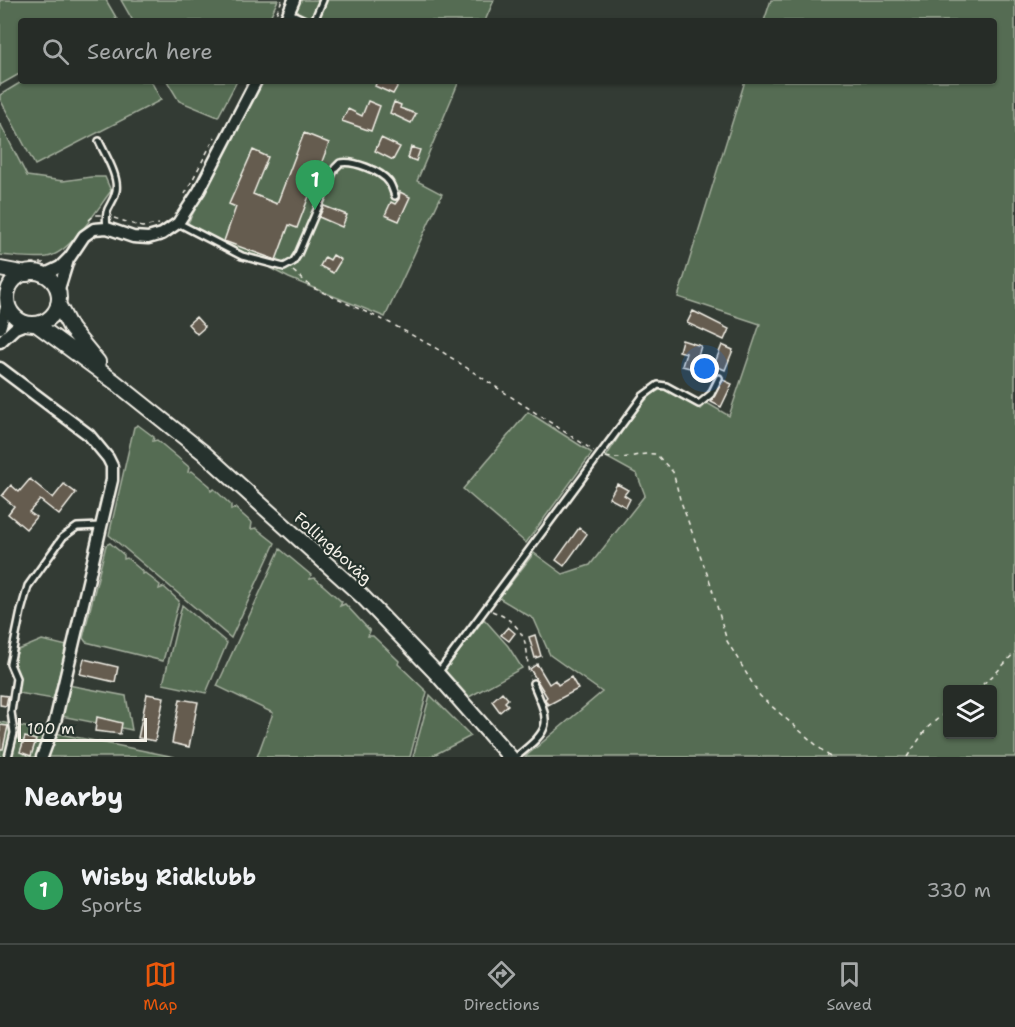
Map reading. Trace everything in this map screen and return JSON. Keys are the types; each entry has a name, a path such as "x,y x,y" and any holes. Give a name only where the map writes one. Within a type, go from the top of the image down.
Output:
{"main road":[{"path":"5,292 29,268"},
{"path":"0,269 46,269"},
{"name":"Follingboväg","path":"46,269 54,283 71,329 115,382"},
{"name":"Follingboväg","path":"5,292 13,314 32,324 115,382 204,453 362,596 437,674 510,757"},
{"path":"32,324 49,319 58,298"}],"street":[{"path":"286,17 294,0"},
{"path":"46,269 60,267 84,236 107,222 134,237 148,238 162,234 178,223 199,191 254,84"},
{"path":"58,298 69,257"},
{"path":"0,328 5,292"},
{"path":"0,342 15,328 32,324"},
{"path":"0,368 88,435 112,466 112,480 55,722 42,757"}],"lane":[{"path":"315,18 323,0"},
{"path":"99,141 116,180 116,192 106,210 107,222"},
{"path":"178,223 242,256 281,267 293,262 298,254 335,168 340,163 350,162 382,175 391,183 395,196"},
{"path":"437,674 644,396 658,385 666,386 699,404 711,394 719,378"},
{"path":"8,757 14,733 11,712 16,678 10,664 28,586 63,537 77,527 101,526"},
{"path":"516,757 533,744 544,732 546,725 543,707 533,683"}],"path":[{"path":"274,18 282,0"},
{"path":"183,198 219,130"},
{"path":"85,224 95,215 107,222 142,227 160,223"},
{"path":"287,266 313,288 390,323 441,351 601,455 620,459 648,453 656,454 673,472 727,641 760,696 830,757"},
{"path":"29,268 46,269"},
{"path":"486,609 505,616 523,634 527,669 533,683"},
{"path":"982,685 1015,652"},
{"path":"907,757 927,728 943,714"}],"green space":[{"path":"0,0 106,0 116,18 18,18 18,75 0,85"},
{"path":"121,0 278,0 269,18 131,18"},
{"path":"300,0 494,0 486,18 291,18"},
{"path":"771,0 1015,0 1015,757 525,757 602,692 550,655 534,619 499,598 534,553 563,574 590,565 645,495 637,474 606,457 632,418 648,398 663,390 701,409 707,403 729,416 760,324 678,297 744,84 997,84 997,18 765,18"},
{"path":"18,84 153,84 161,100 35,165 0,95"},
{"path":"169,84 235,84 218,117 179,101"},
{"path":"260,84 458,84 417,181 442,194 385,317 289,278 187,225"},
{"path":"0,123 27,176 63,181 105,177 111,191 83,229 56,254 35,258 0,255"},
{"path":"528,412 592,453 526,543 463,489"},
{"path":"138,425 154,437 153,441 157,440 189,467 188,472 192,471 210,486 211,491 214,489 231,505 231,510 235,508 252,523 251,529 256,528 275,543 231,638 109,535 134,427"},
{"path":"110,543 124,555 124,559 127,558 142,571 142,574 145,573 160,585 159,589 164,587 179,601 163,661 86,642 83,638 106,545"},
{"path":"280,549 311,575 310,579 315,578 342,602 340,606 345,604 370,631 368,636 373,636 427,692 410,757 257,757 273,713 217,686"},
{"path":"182,605 227,643 206,693 163,684"},
{"path":"484,619 508,646 522,668 469,697 445,670"},
{"path":"42,640 67,646 53,699 18,693 19,680 13,665 18,650"},
{"path":"68,685 126,696 132,730 61,716"},
{"path":"430,695 471,736 430,757 413,757"},
{"path":"0,722 175,757 0,757"}],"building":[{"path":"376,84 398,85 393,94 375,86"},
{"path":"368,101 380,106 371,131 342,121 348,109 362,116"},
{"path":"394,102 401,105 400,108 416,114 411,123 390,113"},
{"path":"304,133 329,143 297,228 289,225 276,260 224,241 236,207 229,204 253,150 268,157 253,194 277,204"},
{"path":"381,138 400,147 393,160 375,151"},
{"path":"411,147 420,150 416,161 408,158"},
{"path":"400,192 410,197 399,221 385,215 391,202 395,204 399,199"},
{"path":"324,206 347,215 342,227 319,217"},
{"path":"333,255 341,260 333,273 320,266 325,257 330,260"},
{"path":"693,311 729,329 724,340 687,323"},
{"path":"196,317 205,327 197,334 188,324"},
{"path":"682,340 701,346 694,369 682,366 686,353 679,351"},
{"path":"722,345 733,350 725,370 714,365"},
{"path":"723,380 732,384 721,407 711,402"},
{"path":"30,479 53,498 64,484 76,493 59,515 40,500 29,512 36,517 26,529 8,514 14,506 2,496 11,485 19,492"},
{"path":"617,484 628,490 624,495 630,499 626,507 609,498"},
{"path":"579,528 587,534 564,566 556,560"},
{"path":"508,627 515,633 509,641 501,635"},
{"path":"535,635 541,656 535,658 529,637"},
{"path":"84,659 118,667 115,682 80,674"},
{"path":"537,664 549,684 555,680 558,685 571,677 578,689 548,705 545,699 547,697 530,669"},
{"path":"502,692 508,699 505,702 508,705 500,712 492,701"},
{"path":"147,694 164,697 155,741 138,738"},
{"path":"0,695 8,696 6,706 0,705"},
{"path":"180,699 198,702 189,747 172,743"},
{"path":"97,717 122,723 120,734 95,731"},
{"path":"0,725 8,726 3,749 0,749"},
{"path":"25,737 36,740 31,756 20,752"}],"place":[{"name":"Wisby Ridklubb","path":"315,210"}]}
